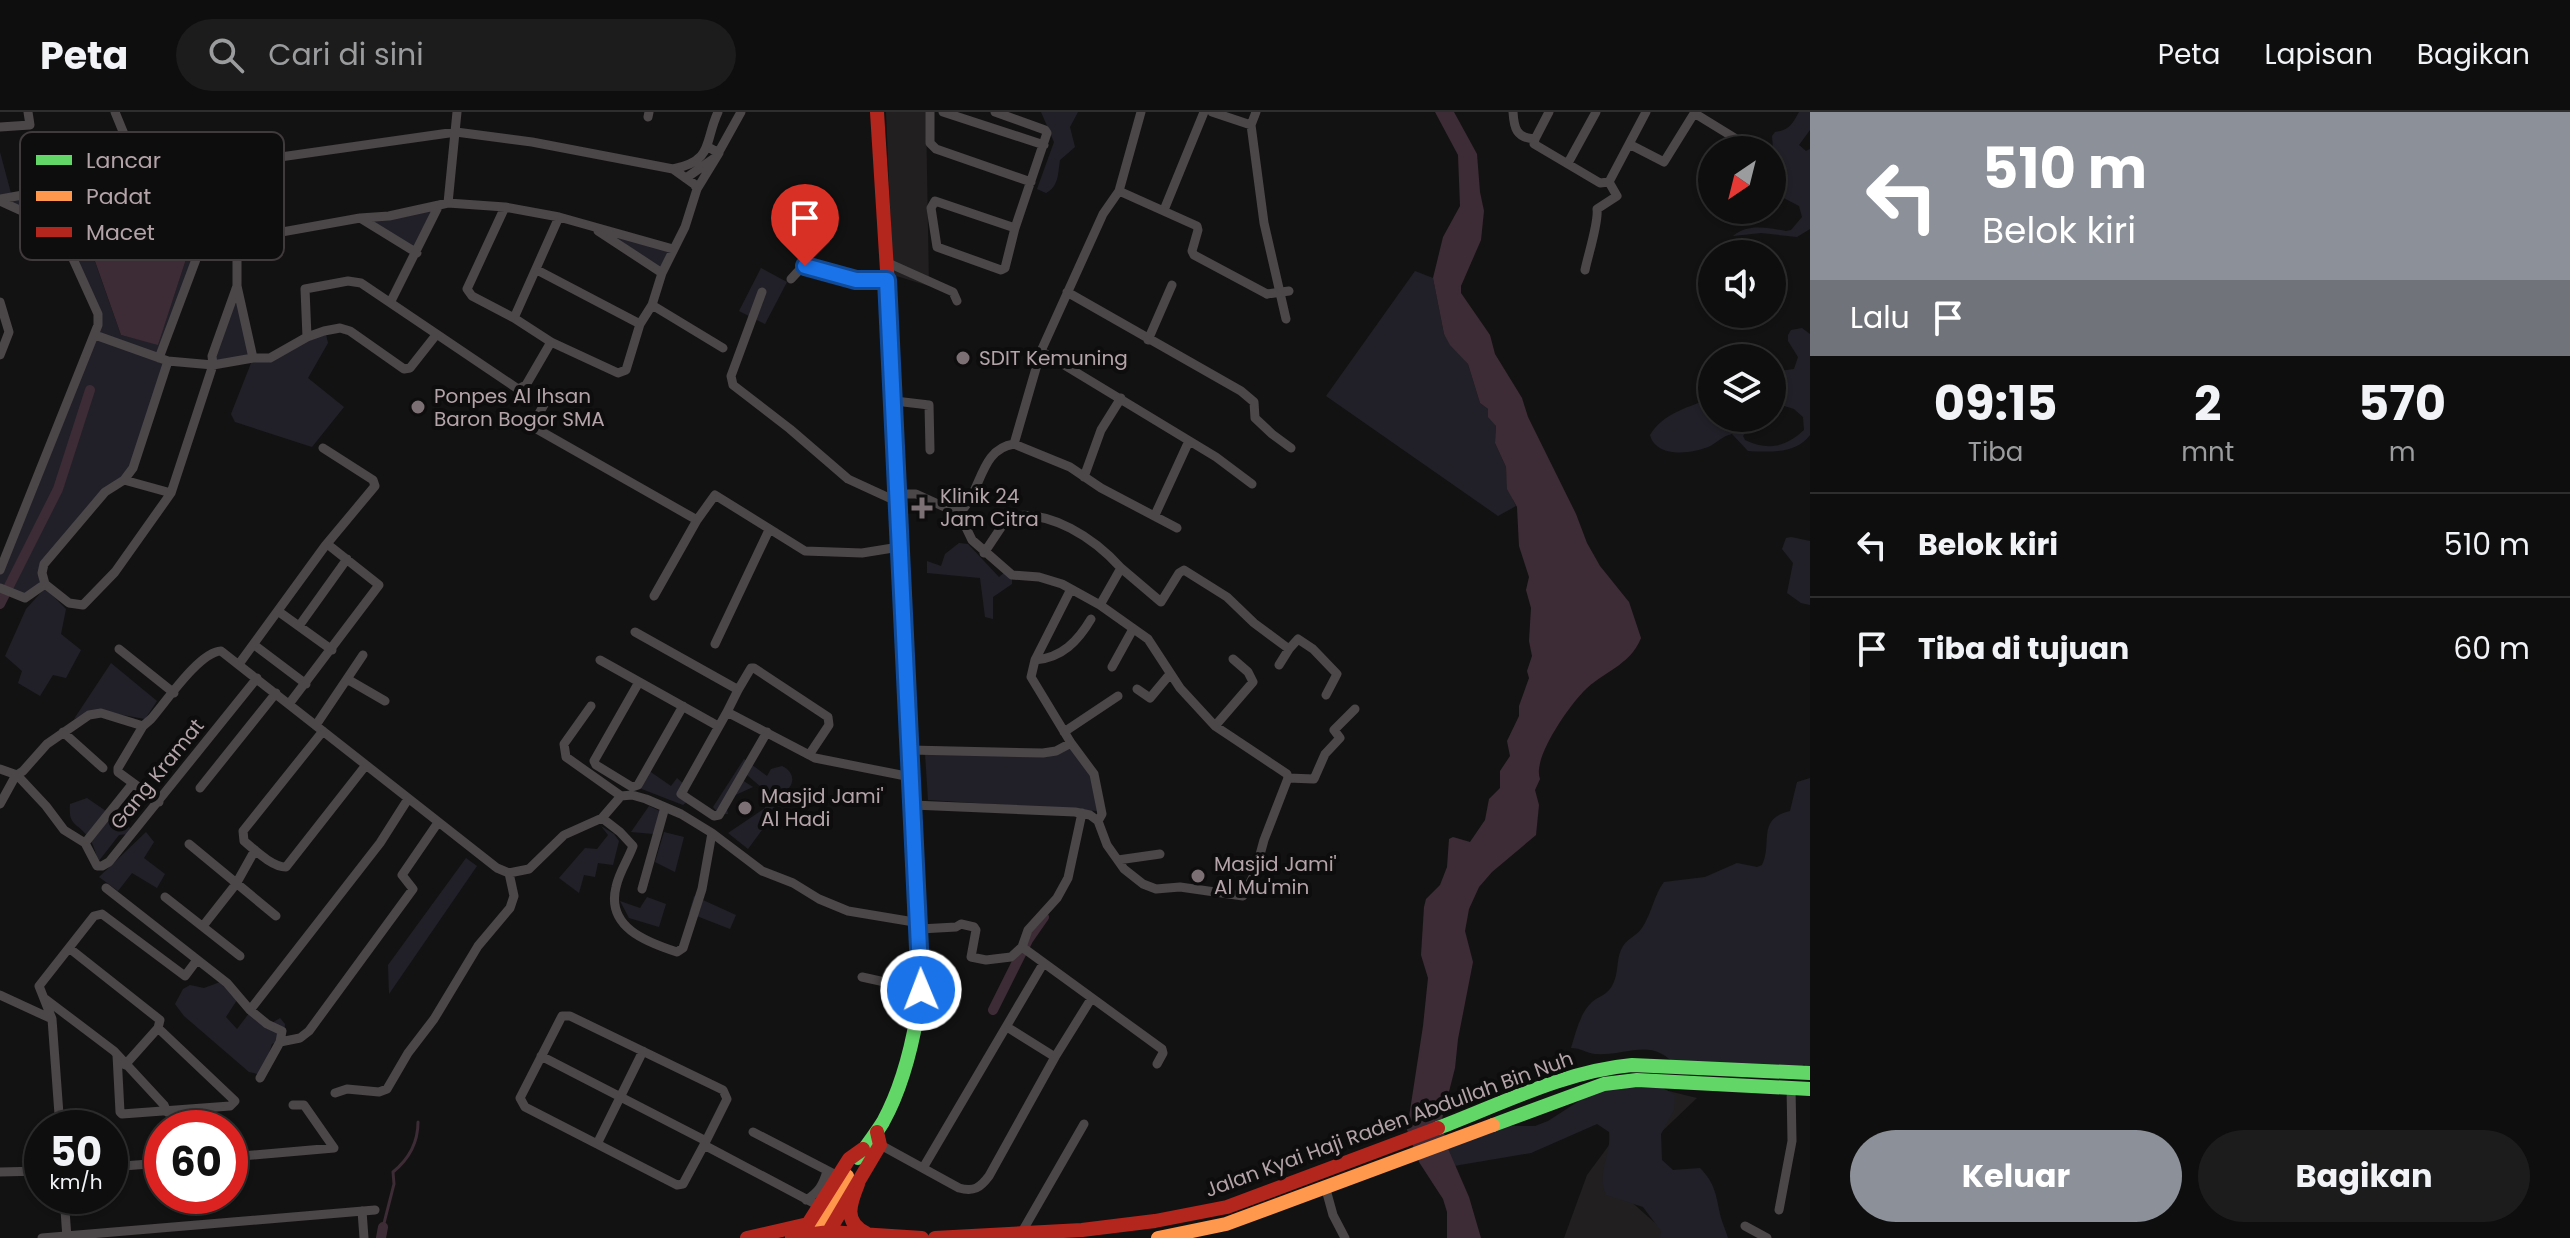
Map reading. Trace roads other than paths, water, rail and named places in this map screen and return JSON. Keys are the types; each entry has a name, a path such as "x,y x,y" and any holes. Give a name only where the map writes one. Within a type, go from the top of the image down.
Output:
{"main road":[{"path":"875,1236 858,1231 849,1221 848,1213 872,1142 898,1085 918,1017 921,990 899,547 895,401 877,112"},
{"name":"Jalan Kyai Haji Raden Abdullah Bin Nuh","path":"1167,1237 1226,1224 1576,1084 1611,1067 1632,1065 1810,1073"},
{"name":"Jalan Kyai Haji Raden Abdullah Bin Nuh","path":"935,1238 1019,1237 1176,1219 1227,1207 1576,1084 1637,1080 1810,1089"},
{"path":"820,1235 833,1174 872,1142"},
{"path":"747,1238 800,1227 812,1220 824,1209 872,1142"},
{"path":"820,1235 858,1184"},
{"path":"787,1238 820,1235 922,1238"}],"street":[{"path":"0,127 30,125 28,112"},
{"path":"115,112 123,132"},
{"path":"391,301 444,204 457,112"},
{"path":"673,169 689,165 708,147 718,112"},
{"path":"930,112 930,143 936,149 1031,182"},
{"path":"943,112 1044,145"},
{"path":"995,112 1047,133 1005,268 1001,270 937,247 931,208 935,201 1015,228"},
{"path":"1014,444 1041,351 1103,214 1119,191 1141,112"},
{"path":"1164,210 1204,112"},
{"path":"1212,112 1251,125"},
{"path":"1256,112 1251,125 1264,223 1286,319"},
{"path":"1513,112 1515,130 1522,136 1535,139"},
{"path":"1549,112 1534,144 1600,183 1609,182"},
{"path":"1568,163 1596,112"},
{"path":"1609,182 1646,112"},
{"path":"1629,144 1664,162 1694,112 1732,136"},
{"path":"505,207 467,289 472,296 551,342 618,373 623,372 640,324 652,305 662,273 685,227 697,189 738,113"},
{"path":"284,157 456,132 532,142 673,169 697,189"},
{"path":"708,147 719,153"},
{"path":"686,178 709,164 719,153"},
{"path":"1585,270 1593,229 1599,219 1597,209 1617,196 1609,182"},
{"path":"1119,191 1197,226 1192,251 1194,255 1267,294 1300,293"},
{"path":"0,200 20,196"},
{"path":"0,200 20,209"},
{"path":"284,232 389,216 444,204 505,207 559,217 673,249"},
{"path":"514,318 559,217"},
{"path":"360,218 417,253"},
{"path":"591,226 662,273"},
{"path":"0,570 95,335 98,314 74,260"},
{"path":"195,260 133,468 124,480 105,492 44,564 42,573 45,584 69,603 76,606 87,603 115,572 171,493 213,365 212,356 237,286"},
{"path":"237,260 237,286 253,358"},
{"path":"886,262 953,292 957,301"},
{"path":"791,279 803,266 856,280 887,280"},
{"path":"537,270 640,324"},
{"path":"307,337 304,292 309,286 356,281 391,301 518,389 526,385 551,342"},
{"path":"1148,340 1172,285"},
{"path":"762,292 731,376 733,385 848,479 898,498 916,494 958,511 972,540 1012,575 1039,577 1071,589 1100,605 1152,642 1170,674 1215,726 1287,774 1288,778 1255,873 1243,896 1180,887 1156,889 1133,877 1107,845 1098,821 1082,813 913,805"},
{"path":"1067,292 1241,391 1254,402 1255,418 1291,448"},
{"path":"0,302 9,332 0,355"},
{"path":"652,305 723,348"},
{"path":"95,335 163,360 213,365 270,358 307,337 340,328 350,331 404,369 408,369 436,335"},
{"path":"1041,351 1121,398 1252,484"},
{"path":"549,396 533,424 535,428 697,520"},
{"path":"1084,477 1101,430 1121,398"},
{"path":"895,401 929,405 930,450"},
{"path":"1155,515 1189,441"},
{"path":"958,511 967,505 991,455 1006,445 1014,444 1070,467 1177,528"},
{"path":"239,664 325,546 375,486 373,480 323,448"},
{"path":"124,480 171,493"},
{"path":"654,596 697,520 715,495 800,549 862,553 899,547"},
{"path":"984,553 1008,517 1026,516 1082,533 1161,602 1184,570 1227,597 1254,623 1289,649"},
{"path":"715,644 769,530"},
{"path":"289,704 379,585 331,547"},
{"path":"299,626 347,559"},
{"path":"1100,605 1121,568"},
{"path":"2,589 25,598 45,584"},
{"path":"1071,589 1035,660 1031,677 1071,743 1094,774 1102,814 1098,821"},
{"path":"282,614 332,650"},
{"path":"1035,660 1060,655 1091,619"},
{"path":"1112,667 1133,629"},
{"path":"635,632 738,690"},
{"path":"1279,665 1298,639 1313,649 1337,674 1326,695"},
{"path":"257,647 306,684"},
{"path":"119,649 174,693"},
{"path":"159,802 118,772 118,768 143,726 199,662 213,651 221,651 239,664 437,824 497,868 509,873 529,869 564,835 602,818 621,796"},
{"path":"363,655 320,728 243,831 244,841 280,867 286,867 366,765"},
{"path":"1215,726 1253,682 1248,672 1233,659"},
{"path":"600,660 718,726"},
{"path":"767,732 717,816 681,794 751,668 828,717 829,725 809,755"},
{"path":"1137,689 1150,698 1170,674"},
{"name":"Gang Kramat","path":"85,843 93,862 102,866 109,862 257,678"},
{"path":"347,679 385,701"},
{"path":"639,682 594,761 632,787 638,785 683,706"},
{"path":"200,788 276,693"},
{"path":"1064,732 1118,696"},
{"path":"591,706 564,744 564,751 566,757 621,796 632,795 665,807 712,833 762,871 848,911 920,926 956,927 961,924 976,928 973,958 1011,957 1024,948 1028,930 1057,898 1068,878 1082,813"},
{"path":"1288,778 1314,779 1325,754 1340,738 1334,730 1355,709"},
{"path":"727,712 809,755 911,777"},
{"path":"0,804 16,775 80,719 101,713 143,726"},
{"path":"63,732 103,768"},
{"path":"910,750 1043,753 1056,751 1071,743"},
{"path":"0,769 16,775 64,830 85,843 133,783"},
{"path":"250,1010 380,843 408,799"},
{"path":"642,889 665,807"},
{"path":"602,818 633,846 616,887 617,912 636,937 677,952 683,948 702,889 712,833"},
{"path":"280,1042 300,1038 309,1031 379,938 412,891 413,887 402,875 437,824"},
{"path":"189,844 276,916"},
{"path":"203,926 236,884 255,850"},
{"path":"1118,860 1160,854"},
{"path":"335,1093 347,1089 379,1092 387,1089 478,946 510,908 514,896 509,873"},
{"path":"106,888 227,983 250,1010 270,1026 282,1031 280,1042 260,1078"},
{"path":"165,897 240,956"},
{"path":"59,1110 52,1019 39,986 94,916 102,914 185,976 197,960"},
{"path":"69,948 160,1020 158,1028 125,1065"},
{"path":"1024,948 1162,1049 1157,1064"},
{"path":"923,1168 1043,964"},
{"path":"862,977 921,990"},
{"path":"0,995 52,1019"},
{"path":"42,995 117,1055 166,1110"},
{"path":"872,1142 959,1188 974,1190 980,1187 1091,999"},
{"path":"566,1014 643,1051 727,1093 727,1099 683,1184 677,1185 525,1107 521,1102 520,1098 541,1056 560,1019 566,1014"},
{"path":"1007,1027 1055,1057"},
{"path":"158,1028 235,1101 230,1106 188,1110"},
{"path":"597,1144 643,1051"},
{"path":"117,1055 120,1112 126,1115 144,1114"},
{"path":"541,1056 824,1209"},
{"path":"1779,1210 1792,1141 1791,1087"},
{"path":"248,1155 334,1148 304,1105 293,1105"},
{"path":"1019,1237 1084,1124"},
{"path":"753,1132 833,1174 816,1194 806,1200"},
{"path":"0,1160 0,1172 24,1171"},
{"path":"1325,1186 1333,1215 1345,1238"},
{"path":"42,1238 375,1210"},
{"path":"362,1211 364,1238"},
{"path":"65,1214 67,1237"},
{"path":"1745,1226 1767,1238"}],"waterway":[{"path":"0,604 58,489 90,390"},
{"path":"993,1010 1028,940 1044,917"},
{"path":"383,1227 394,1184 393,1172 412,1150 418,1122"},
{"path":"381,1238 383,1227"}],"place":[{"name":"SDIT Kemuning","path":"963,358"},
{"name":"Ponpes Al Ihsan Baron Bogor SMA","path":"418,407"},
{"name":"Klinik 24 Jam Citra","path":"922,508"},
{"name":"Masjid Jami' Al Hadi","path":"745,808"},
{"name":"Masjid Jami' Al Mu'min","path":"1198,876"}]}
